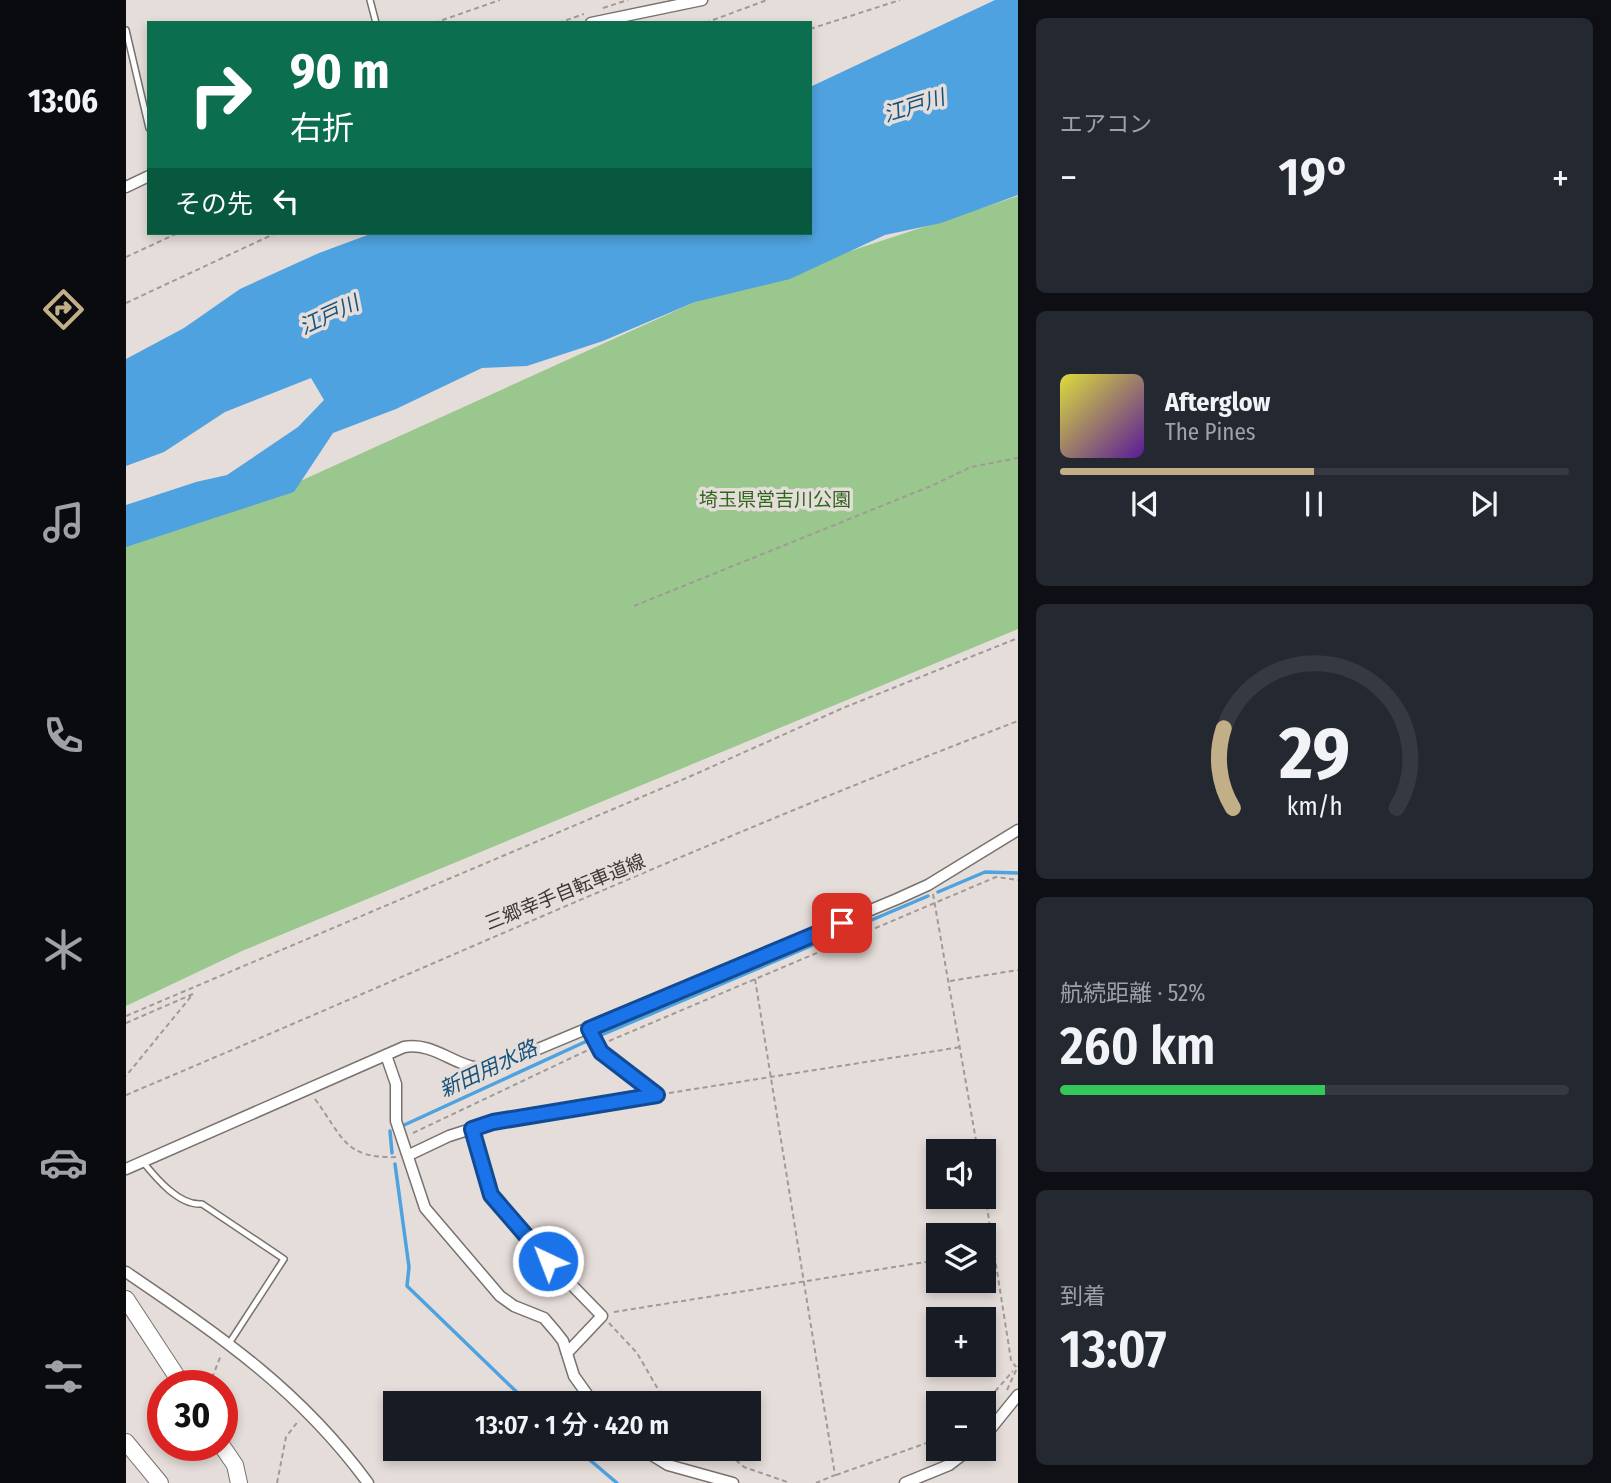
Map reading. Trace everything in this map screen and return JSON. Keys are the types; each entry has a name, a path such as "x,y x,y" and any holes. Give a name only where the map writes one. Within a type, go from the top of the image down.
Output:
{"street":[{"path":"601,21 702,0"},
{"path":"126,187 147,177"},
{"path":"126,1169 386,1055 419,1045 437,1050 465,1066 486,1069 589,1029 928,885 1018,830"},
{"path":"589,1029 596,1046 657,1095"},
{"path":"386,1055 396,1084 396,1121 420,1195 430,1214 500,1296 514,1307 544,1318 563,1341 574,1376 585,1391"},
{"path":"409,1155 493,1122 657,1095"},
{"path":"472,1129 491,1195 531,1243 602,1316 568,1353"},
{"path":"126,1272 230,1342 307,1410 368,1483"},
{"path":"126,1299 173,1370"},
{"path":"996,1422 1018,1395"},
{"path":"126,1442 160,1483"},
{"path":"232,1461 239,1483"},
{"path":"662,1461 733,1483"},
{"path":"905,1483 954,1461"}],"lane":[{"path":"370,0 375,21"},
{"path":"126,30 147,119"},
{"path":"142,1161 162,1184 191,1204 202,1204 284,1259 230,1342"}],"path":[{"path":"440,21 500,0"},
{"path":"710,21 767,0"},
{"path":"812,28 900,0"},
{"path":"126,257 174,235"},
{"path":"126,303 272,235"},
{"path":"634,606 931,486 971,467 1018,458"},
{"path":"126,1016 667,787 842,708 1018,638"},
{"name":"三郷幸手自転車道線","path":"126,1095 487,939 919,759 1018,722"},
{"path":"402,1139 596,1046 936,901 996,877 1018,880"},
{"path":"928,885 936,901 976,1139"},
{"path":"950,981 1018,970"},
{"path":"755,978 835,1475"},
{"path":"126,1076 193,994 198,984"},
{"path":"126,1023 193,994"},
{"path":"657,1095 961,1047"},
{"path":"308,1090 353,1151 377,1157 409,1155"},
{"path":"602,1316 926,1262"},
{"path":"995,1391 1017,1366 1011,1360 996,1264"},
{"path":"602,1316 637,1353 659,1391"},
{"path":"217,1370 230,1342"},
{"path":"277,1483 286,1437 307,1410"},
{"path":"816,1483 926,1443"},
{"path":"737,1461 744,1467 790,1483"}],"green space":[{"name":"埼玉県営吉川公園","path":"1018,196 1018,629 242,951 126,1006 126,546 232,512 695,302"}],"water":[{"name":"江戸川","path":"995,0 1018,0 1018,195 941,223 885,235 790,279 695,302 603,341 527,366 482,368 396,409 333,433 294,492 126,547 126,505 196,482 227,475 298,427 324,400 311,378 225,412 164,452 126,466 126,359 184,328 240,289 319,253 368,235 812,235 812,86"}],"waterway":[{"name":"新田用水路","path":"938,892 985,872 1018,873"},
{"name":"新田用水路","path":"599,1036 928,896"},
{"name":"新田用水路","path":"402,1126 587,1041"},
{"path":"390,1131 392,1153"},
{"path":"395,1164 409,1267 407,1286 516,1391"},
{"path":"591,1461 617,1483"}],"route":[{"path":"548,1261 487,1189 472,1129 493,1122 657,1095 601,1052 589,1029 842,923"}]}
